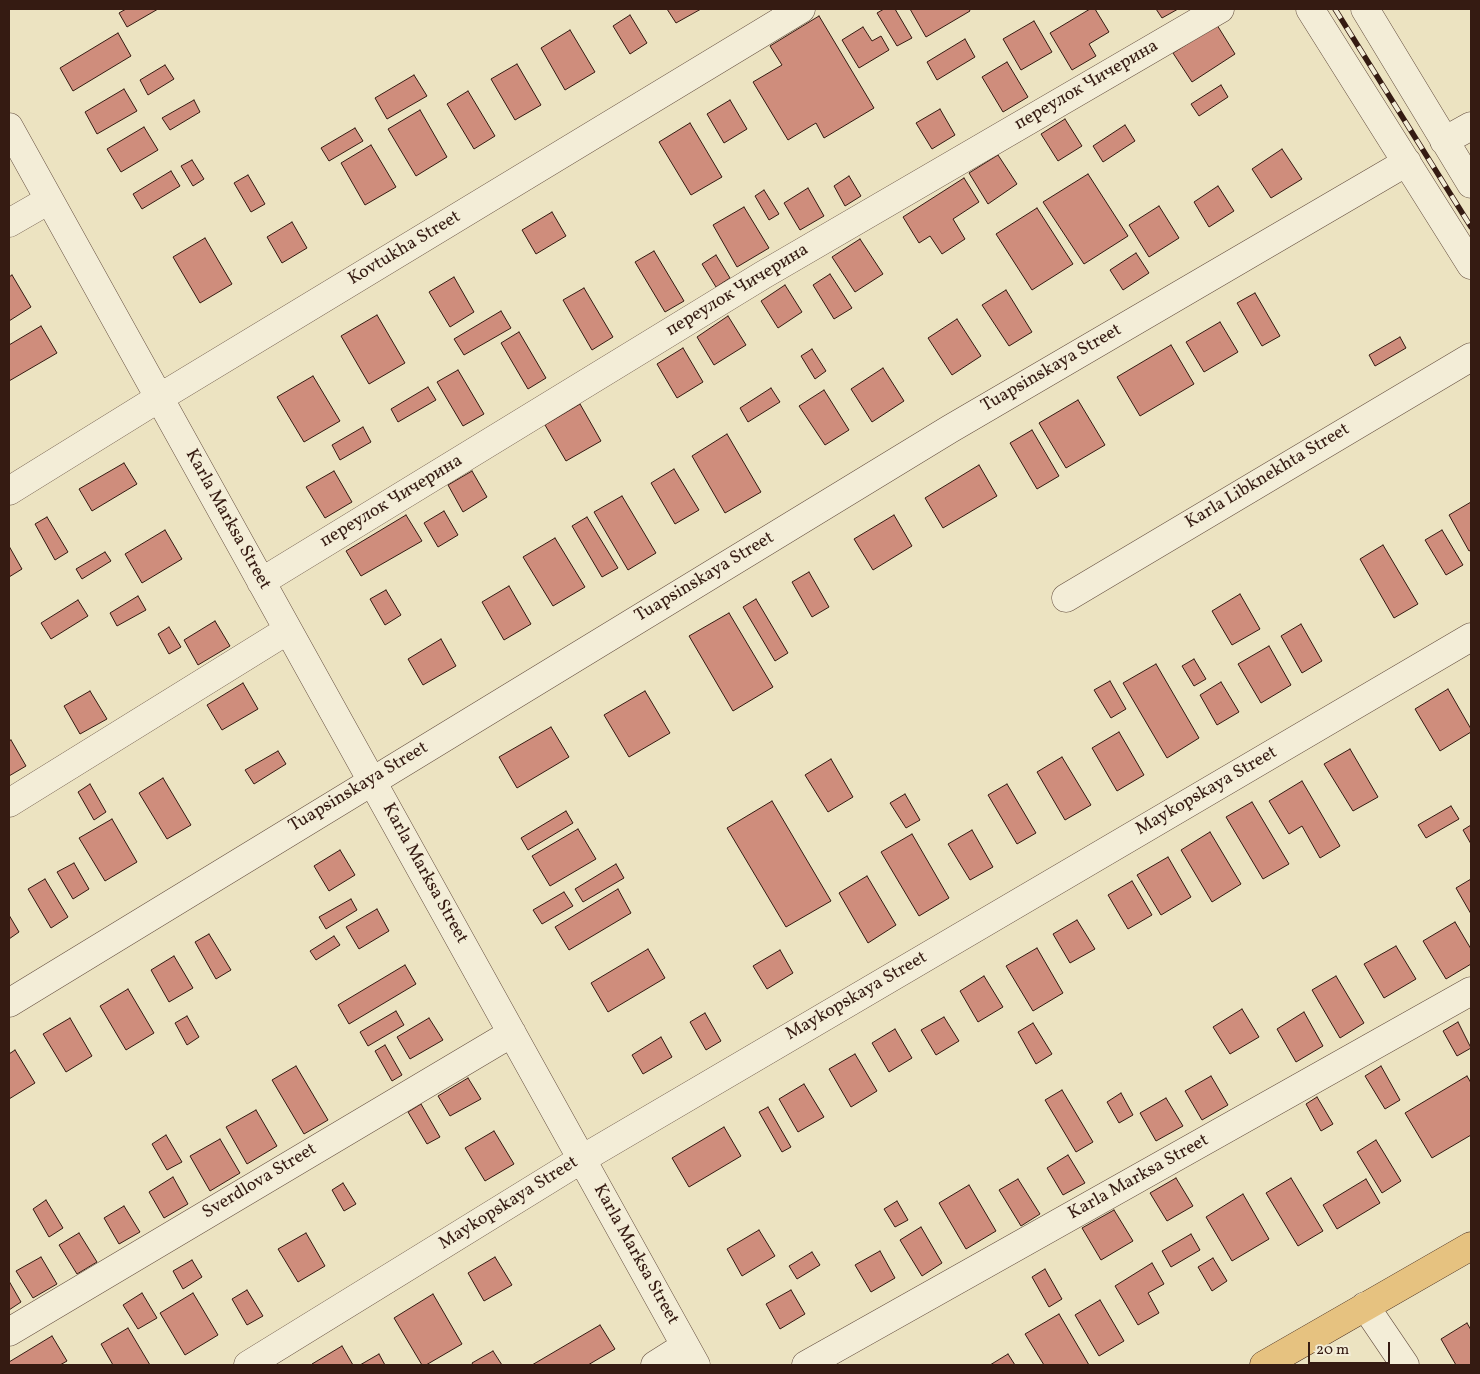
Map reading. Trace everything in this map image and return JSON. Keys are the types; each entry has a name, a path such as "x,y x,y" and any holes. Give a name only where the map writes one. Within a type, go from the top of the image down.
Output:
{"main road":[{"path":"1264,1365 1471,1246"}],"street":[{"name":"Kovtukha Street","path":"9,491 801,9"},
{"name":"переулок Чичерина","path":"261,582 763,276 1220,9"},
{"path":"1310,9 1471,265"},
{"path":"1365,9 1471,184"},
{"path":"1444,141 1471,126"},
{"name":"Karla Marksa Street","path":"9,127 691,1356"},
{"name":"Tuapsinskaya Street","path":"9,1002 950,429 1407,162"},
{"path":"9,223 49,200"},
{"name":"Karla Libknekhta Street","path":"1066,598 1471,357"},
{"path":"9,803 288,630"},
{"name":"Maykopskaya Street","path":"248,1365 582,1159 1471,637"},
{"name":"Karla Marksa Street","path":"806,1365 1471,991"},
{"name":"Sverdlova Street","path":"9,1332 512,1033"},
{"path":"1365,1306 1405,1365"},
{"path":"655,1365 691,1356"}],"building":[{"path":"126,9 158,9 127,27 119,13"},
{"path":"667,9 701,9 676,23"},
{"path":"884,9 895,9 912,38 897,46 877,13"},
{"path":"910,9 969,9 970,11 926,37"},
{"path":"1090,9 1095,9 1109,32 1089,44 1096,56 1072,70 1050,33"},
{"path":"1156,9 1178,9 1162,18"},
{"path":"630,15 647,43 630,54 613,26"},
{"path":"819,16 874,108 824,138 816,123 788,140 753,82 782,65 770,46"},
{"path":"1034,21 1052,52 1021,70 1003,39"},
{"path":"1217,25 1235,54 1192,82 1173,53"},
{"path":"863,27 872,41 881,36 889,50 859,68 842,40"},
{"path":"570,30 595,72 565,90 541,48"},
{"path":"118,33 131,56 73,91 60,68"},
{"path":"965,39 975,57 937,80 927,62"},
{"path":"1007,62 1028,97 1003,112 982,77"},
{"path":"517,64 541,105 515,120 491,79"},
{"path":"165,65 174,79 148,95 140,80"},
{"path":"414,75 427,96 387,119 375,98"},
{"path":"1221,85 1228,97 1199,116 1191,104"},
{"path":"124,89 137,111 97,134 85,112"},
{"path":"468,91 495,136 474,149 447,104"},
{"path":"194,100 200,112 170,130 162,118"},
{"path":"730,100 747,129 724,143 707,114"},
{"path":"940,109 955,135 932,149 916,123"},
{"path":"420,110 447,157 416,176 388,129"},
{"path":"1065,119 1082,146 1058,161 1041,134"},
{"path":"690,123 722,177 691,195 659,142"},
{"path":"1125,125 1135,141 1103,162 1093,146"},
{"path":"144,127 158,150 121,172 107,149"},
{"path":"355,128 363,141 329,161 321,148"},
{"path":"371,145 396,187 365,205 341,163"},
{"path":"1282,149 1302,179 1271,198 1252,169"},
{"path":"998,155 1017,184 988,204 969,173"},
{"path":"192,160 204,179 193,186 181,166"},
{"path":"171,171 180,186 142,209 133,194"},
{"path":"1088,174 1128,236 1084,264 1043,202"},
{"path":"248,175 265,204 251,212 234,183"},
{"path":"849,176 861,196 845,206 834,186"},
{"path":"964,178 979,202 953,219 965,239 942,254 930,236 919,243 903,217"},
{"path":"1218,186 1234,211 1209,227 1194,202"},
{"path":"808,188 824,216 800,230 784,203"},
{"path":"764,190 779,214 769,220 755,196"},
{"path":"1159,206 1179,238 1149,257 1129,225"},
{"path":"744,207 769,248 737,267 713,225"},
{"path":"1037,208 1073,264 1032,290 996,234"},
{"path":"552,212 566,236 536,254 522,230"},
{"path":"292,222 307,248 282,263 267,237"},
{"path":"205,238 232,284 200,303 173,257"},
{"path":"860,239 883,274 855,292 832,257"},
{"path":"654,251 684,301 665,312 635,262"},
{"path":"1136,253 1149,273 1123,290 1110,270"},
{"path":"716,255 730,278 716,287 702,264"},
{"path":"830,274 852,308 834,319 813,285"},
{"path":"12,275 31,307 9,321 9,277"},
{"path":"454,277 474,312 450,327 429,292"},
{"path":"785,285 802,312 778,328 761,301"},
{"path":"584,288 613,337 592,350 563,300"},
{"path":"1006,290 1032,332 1009,346 982,305"},
{"path":"1255,293 1280,336 1262,346 1237,303"},
{"path":"501,311 511,328 464,355 454,339"},
{"path":"377,315 405,363 369,384 341,336"},
{"path":"728,316 746,345 714,365 697,337"},
{"path":"957,319 981,356 952,375 928,338"},
{"path":"1220,322 1238,352 1204,372 1186,342"},
{"path":"41,326 57,353 9,381 9,345"},
{"path":"519,332 546,378 528,389 501,343"},
{"path":"1400,337 1406,348 1375,366 1369,355"},
{"path":"1171,345 1194,384 1140,416 1117,377"},
{"path":"683,348 703,382 677,398 657,364"},
{"path":"812,349 826,371 815,379 801,356"},
{"path":"883,368 904,401 872,422 851,389"},
{"path":"458,370 484,414 463,426 437,382"},
{"path":"313,376 340,421 304,442 277,397"},
{"path":"428,387 436,400 398,422 391,409"},
{"path":"771,388 780,402 748,422 740,408"},
{"path":"824,390 849,430 825,445 799,406"},
{"path":"1078,400 1105,445 1066,468 1039,423"},
{"path":"580,404 601,441 566,461 545,425"},
{"path":"363,427 371,442 340,460 332,445"},
{"path":"1032,430 1059,476 1037,489 1010,443"},
{"path":"727,434 761,492 725,513 692,456"},
{"path":"124,463 137,484 92,511 79,489"},
{"path":"979,465 997,496 943,528 925,498"},
{"path":"674,469 699,510 675,524 651,483"},
{"path":"334,471 352,502 325,518 306,487"},
{"path":"472,471 487,497 463,512 448,485"},
{"path":"622,496 656,553 628,570 594,512"},
{"path":"1471,502 1471,550 1469,551 1449,515"},
{"path":"444,511 458,535 438,547 424,523"},
{"path":"406,515 422,541 361,576 346,551"},
{"path":"894,515 912,546 873,570 854,539"},
{"path":"47,517 68,552 55,560 35,524"},
{"path":"587,517 618,568 602,577 572,526"},
{"path":"165,530 182,559 142,583 125,554"},
{"path":"1442,530 1463,565 1446,575 1425,540"},
{"path":"555,538 585,587 553,606 523,557"},
{"path":"1383,545 1418,604 1394,618 1360,559"},
{"path":"9,546 22,569 9,577"},
{"path":"105,552 111,561 82,579 76,569"},
{"path":"809,572 829,607 812,617 792,582"},
{"path":"509,586 531,624 504,640 482,602"},
{"path":"386,590 401,615 385,625 370,599"},
{"path":"1240,594 1260,629 1232,645 1212,611"},
{"path":"138,596 146,610 117,626 110,613"},
{"path":"756,599 788,653 775,661 743,607"},
{"path":"78,600 88,616 51,639 41,623"},
{"path":"729,613 773,687 733,711 689,636"},
{"path":"215,621 230,646 198,665 184,640"},
{"path":"1301,624 1322,661 1302,673 1281,636"},
{"path":"169,627 181,647 169,654 158,634"},
{"path":"441,639 456,666 423,685 408,659"},
{"path":"1269,646 1291,685 1261,703 1238,664"},
{"path":"1194,659 1206,679 1194,686 1182,666"},
{"path":"1156,664 1199,738 1167,758 1123,683"},
{"path":"1110,681 1126,709 1111,718 1094,690"},
{"path":"1221,682 1239,712 1217,725 1200,695"},
{"path":"243,683 258,709 222,730 207,705"},
{"path":"1448,689 1471,732 1440,751 1415,709"},
{"path":"90,691 107,719 80,734 64,706"},
{"path":"645,691 670,733 629,757 604,715"},
{"path":"551,727 569,757 517,788 499,757"},
{"path":"1119,732 1144,775 1117,791 1092,748"},
{"path":"11,740 26,766 9,776 9,741"},
{"path":"1350,749 1378,797 1353,811 1324,764"},
{"path":"278,751 286,764 254,784 245,770"},
{"path":"1062,757 1091,805 1065,820 1037,772"},
{"path":"831,759 853,797 828,812 805,775"},
{"path":"163,778 191,825 167,839 139,793"},
{"path":"1302,781 1340,846 1320,858 1302,826 1289,834 1269,801"},
{"path":"90,784 106,812 94,820 78,792"},
{"path":"1007,784 1036,833 1017,844 988,795"},
{"path":"905,794 920,820 906,828 890,803"},
{"path":"772,801 831,901 786,927 727,828"},
{"path":"1252,802 1289,864 1263,879 1226,817"},
{"path":"1451,806 1459,819 1426,838 1418,825"},
{"path":"566,811 573,823 528,850 521,838"},
{"path":"112,819 137,862 105,881 79,838"},
{"path":"1471,825 1471,844 1463,830"},
{"path":"578,829 596,859 550,886 532,856"},
{"path":"972,830 993,867 970,880 948,844"},
{"path":"1210,832 1241,884 1212,902 1181,850"},
{"path":"912,834 949,898 919,916 881,852"},
{"path":"340,850 355,875 329,891 314,866"},
{"path":"1168,857 1191,897 1161,915 1137,875"},
{"path":"74,863 89,889 73,899 57,872"},
{"path":"616,864 624,878 583,902 575,889"},
{"path":"867,876 896,925 868,943 839,893"},
{"path":"45,879 68,917 51,928 28,889"},
{"path":"1471,879 1471,914 1456,888"},
{"path":"1132,881 1152,915 1128,929 1108,895"},
{"path":"618,889 631,913 569,950 555,927"},
{"path":"564,892 573,906 542,924 533,910"},
{"path":"351,899 357,910 326,929 319,917"},
{"path":"377,909 389,931 359,949 346,927"},
{"path":"9,915 19,932 9,939"},
{"path":"1077,920 1095,949 1070,963 1053,934"},
{"path":"1455,922 1471,949 1471,964 1446,979 1423,941"},
{"path":"209,934 231,970 216,979 195,942"},
{"path":"334,936 340,945 316,960 310,951"},
{"path":"1396,946 1416,979 1384,998 1364,964"},
{"path":"1037,948 1063,993 1033,1011 1006,966"},
{"path":"648,949 665,978 608,1012 591,983"},
{"path":"780,950 793,973 767,989 753,966"},
{"path":"174,956 193,988 169,1002 151,970"},
{"path":"405,965 416,984 349,1024 338,1005"},
{"path":"984,976 1003,1007 978,1022 960,991"},
{"path":"1336,976 1364,1023 1340,1038 1312,990"},
{"path":"128,989 154,1033 126,1050 100,1006"},
{"path":"1242,1009 1259,1037 1230,1054 1213,1027"},
{"path":"396,1011 404,1025 368,1046 360,1032"},
{"path":"1304,1012 1323,1046 1296,1062 1277,1029"},
{"path":"705,1013 721,1041 706,1050 690,1022"},
{"path":"187,1016 199,1037 187,1045 175,1023"},
{"path":"944,1017 959,1041 936,1055 921,1030"},
{"path":"70,1018 92,1056 66,1072 43,1034"},
{"path":"429,1018 443,1040 410,1059 397,1037"},
{"path":"1458,1022 1471,1048 1457,1056 1443,1031"},
{"path":"1033,1023 1052,1054 1036,1064 1018,1032"},
{"path":"895,1029 912,1058 889,1072 872,1043"},
{"path":"661,1037 672,1057 643,1074 632,1055"},
{"path":"385,1045 402,1075 392,1081 375,1051"},
{"path":"15,1050 35,1083 9,1099 9,1054"},
{"path":"855,1054 877,1091 851,1107 829,1069"},
{"path":"296,1066 328,1120 304,1134 272,1080"},
{"path":"1381,1066 1400,1100 1385,1109 1365,1076"},
{"path":"1211,1076 1228,1105 1202,1120 1185,1091"},
{"path":"1467,1076 1471,1083 1471,1135 1432,1158 1405,1113"},
{"path":"468,1078 481,1099 450,1116 438,1096"},
{"path":"804,1084 824,1117 798,1132 779,1099"},
{"path":"1062,1090 1093,1142 1076,1152 1045,1100"},
{"path":"1121,1093 1133,1115 1119,1123 1107,1102"},
{"path":"1317,1097 1333,1124 1321,1131 1306,1104"},
{"path":"1166,1098 1183,1126 1156,1141 1140,1113"},
{"path":"421,1104 440,1137 427,1144 408,1112"},
{"path":"768,1107 791,1147 782,1152 759,1112"},
{"path":"256,1110 277,1146 247,1164 226,1127"},
{"path":"724,1127 741,1156 689,1187 672,1158"},
{"path":"494,1131 514,1164 485,1181 465,1148"},
{"path":"166,1135 182,1162 167,1170 152,1144"},
{"path":"220,1139 240,1173 210,1191 190,1156"},
{"path":"1376,1140 1401,1181 1382,1193 1357,1152"},
{"path":"1068,1155 1085,1183 1063,1195 1047,1168"},
{"path":"173,1177 188,1204 164,1218 149,1192"},
{"path":"1176,1178 1193,1206 1167,1221 1150,1193"},
{"path":"1291,1178 1323,1231 1298,1246 1266,1193"},
{"path":"1018,1179 1040,1214 1021,1226 999,1190"},
{"path":"1366,1179 1380,1203 1337,1229 1323,1205"},
{"path":"343,1183 356,1204 344,1211 332,1190"},
{"path":"969,1185 996,1231 966,1249 939,1203"},
{"path":"1243,1194 1269,1239 1232,1261 1206,1217"},
{"path":"46,1200 63,1228 49,1237 33,1209"},
{"path":"897,1201 908,1220 895,1227 884,1209"},
{"path":"124,1206 140,1232 119,1244 104,1218"},
{"path":"1114,1210 1133,1241 1101,1260 1082,1228"},
{"path":"921,1227 942,1263 922,1276 900,1240"},
{"path":"759,1230 775,1256 742,1276 727,1249"},
{"path":"79,1233 97,1262 77,1274 59,1245"},
{"path":"306,1233 325,1266 298,1282 278,1249"},
{"path":"1191,1234 1200,1250 1171,1267 1162,1251"},
{"path":"880,1251 895,1278 871,1292 855,1265"},
{"path":"812,1252 820,1265 797,1279 789,1266"},
{"path":"41,1257 57,1284 33,1298 16,1271"},
{"path":"495,1257 512,1285 484,1301 468,1273"},
{"path":"1213,1258 1227,1281 1212,1291 1198,1267"},
{"path":"192,1260 202,1277 183,1289 173,1271"},
{"path":"1152,1263 1164,1284 1148,1293 1159,1313 1138,1325 1115,1286"},
{"path":"1045,1269 1062,1299 1049,1307 1032,1277"},
{"path":"9,1281 21,1302 9,1310"},
{"path":"247,1290 263,1316 247,1325 232,1299"},
{"path":"791,1290 805,1314 780,1329 766,1304"},
{"path":"142,1293 157,1318 138,1329 123,1305"},
{"path":"193,1293 218,1335 185,1355 160,1313"},
{"path":"433,1294 462,1344 426,1365 422,1365 394,1318"},
{"path":"1100,1300 1124,1341 1099,1356 1075,1315"},
{"path":"1059,1314 1089,1365 1044,1365 1025,1334"},
{"path":"1467,1323 1471,1330 1471,1365 1456,1365 1441,1339"},
{"path":"600,1325 615,1349 588,1365 532,1365"},
{"path":"128,1328 150,1365 113,1365 101,1344"},
{"path":"52,1336 67,1361 60,1365 9,1365 9,1362"},
{"path":"342,1346 353,1365 312,1364"},
{"path":"493,1351 502,1365 473,1365 472,1363"},
{"path":"379,1354 385,1365 360,1365"},
{"path":"1008,1354 1015,1365 990,1365"}],"railway":[{"path":"1335,9 1471,227"}]}
